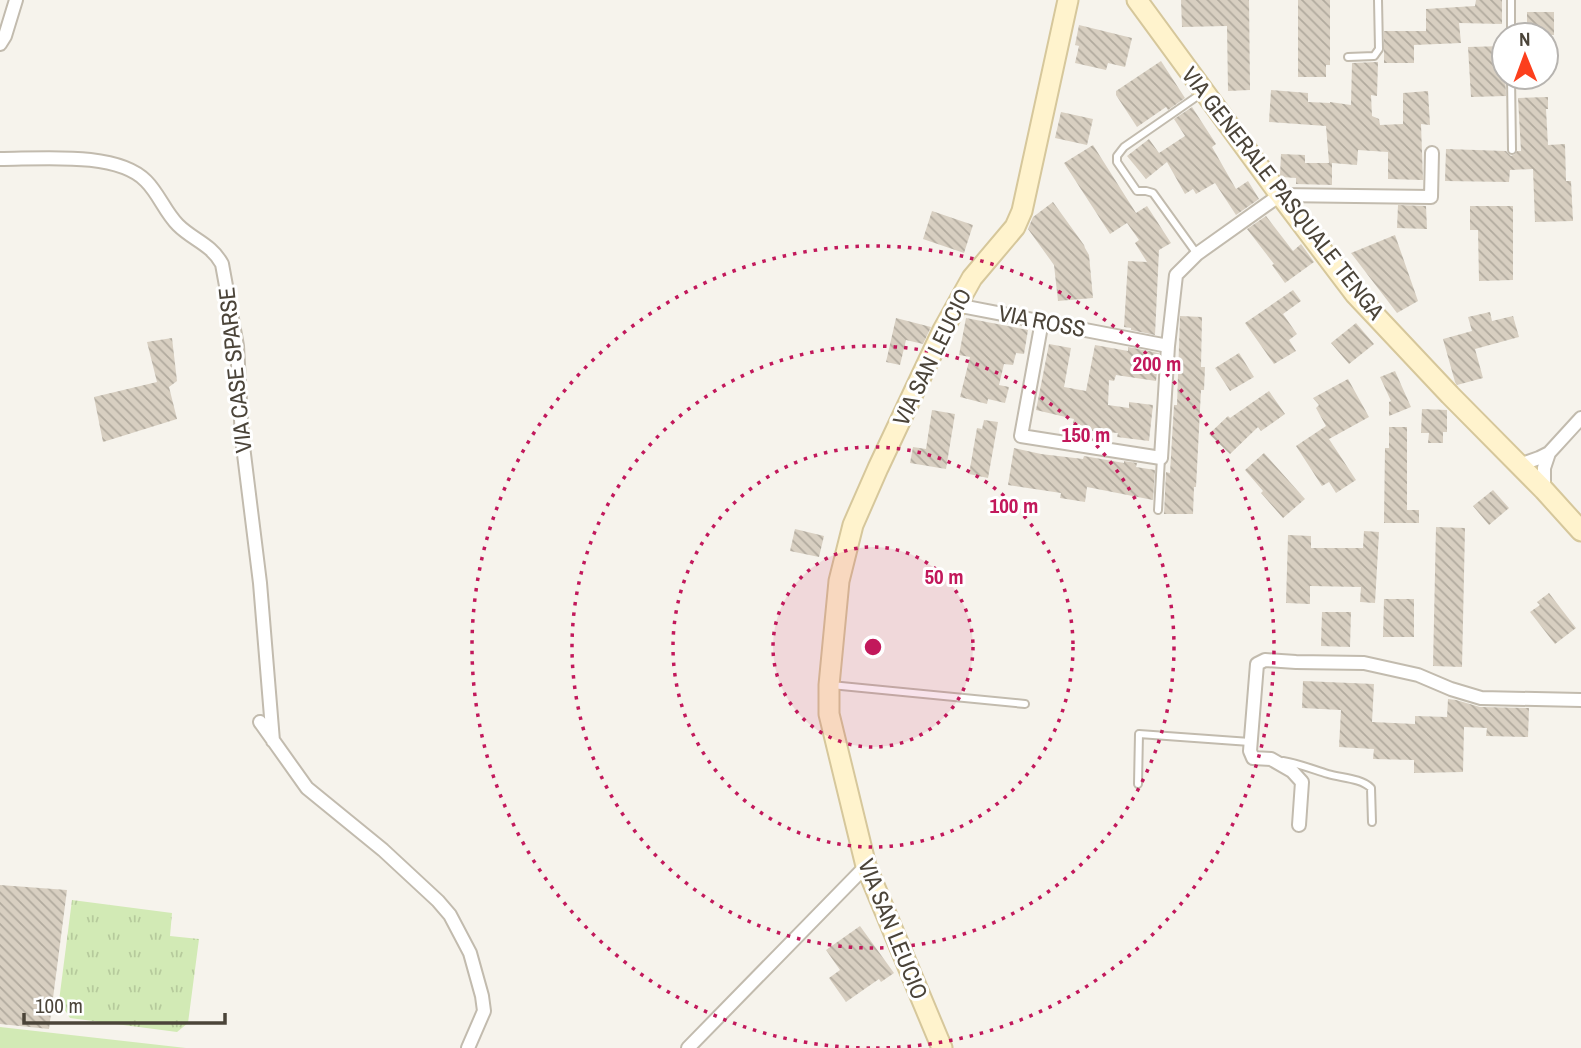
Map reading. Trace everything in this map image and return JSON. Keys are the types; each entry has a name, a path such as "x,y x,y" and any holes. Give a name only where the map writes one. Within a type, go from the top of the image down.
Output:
{"street":[{"path":"0,44 16,0"},
{"name":"VIA SAN LEUCIO","path":"942,1048 866,866 829,714 829,685 839,581 852,525 956,305 972,278 1015,228 1068,0"},
{"name":"VIA GENERALE PASQUALE TENGA","path":"1137,0 1355,294 1544,489 1581,531"},
{"path":"1042,321 1021,436 1161,458 1168,346 1176,275 1197,254 1280,195 1431,197 1432,153"},
{"name":"VIA CASE SPARSE","path":"0,159 95,160 118,164 136,172 148,182 180,228 216,253 222,264 237,346 242,438 264,627 273,741"},
{"name":"VIA ROSS","path":"956,305 1168,346"},
{"path":"1519,465 1549,453 1581,418"},
{"path":"1544,489 1544,468 1549,453"},
{"path":"1299,825 1302,782 1292,771 1271,760 1253,758 1250,751 1257,664 1265,660 1364,663 1394,668 1419,674 1451,689 1481,698 1581,700"},
{"path":"260,722 307,788 383,850 450,915 470,953 482,996 484,1011 468,1048"},
{"path":"688,1048 866,866"}],"lane":[{"path":"1348,57 1374,56 1379,49 1378,0"},
{"path":"1511,0 1511,21"},
{"path":"1511,91 1512,150"},
{"path":"1197,254 1153,192 1136,191 1117,162 1117,156 1124,147 1204,92"},
{"path":"1158,510 1161,458"},
{"path":"829,685 1025,704"},
{"path":"1138,784 1139,734 1250,742"},
{"path":"1271,760 1303,764 1324,773 1366,783 1371,788 1372,822"}],"green space":[{"path":"72,900 172,913 170,936 199,939 188,1023 177,1032 70,1018 59,1001"},
{"path":"0,1027 186,1048 0,1048"}],"building":[{"path":"1181,0 1249,0 1250,90 1228,91 1227,26 1182,27"},
{"path":"1298,0 1330,0 1330,65 1326,65 1326,77 1298,77"},
{"path":"1476,0 1502,0 1502,21 1490,21 1490,24 1459,23 1461,43 1414,45 1414,63 1384,63 1384,31 1426,31 1426,9 1475,6"},
{"path":"1527,12 1554,12 1554,21 1527,21"},
{"path":"1079,25 1132,38 1125,67 1108,63 1106,70 1075,63 1079,46 1075,45"},
{"path":"1490,46 1490,91 1506,91 1506,96 1471,97 1468,47"},
{"path":"1161,61 1185,98 1168,110 1166,107 1137,127 1116,91"},
{"path":"1378,62 1377,96 1371,95 1372,116 1379,119 1380,125 1403,124 1403,93 1428,91 1430,125 1421,124 1423,180 1388,179 1388,152 1358,150 1357,165 1332,163 1332,185 1296,184 1296,178 1282,177 1281,154 1305,155 1305,163 1329,163 1326,126 1269,122 1271,90 1308,93 1308,102 1351,105 1352,63"},
{"path":"1548,97 1548,145 1565,144 1566,181 1571,181 1573,221 1535,222 1533,169 1510,170 1509,182 1445,181 1446,149 1506,151 1511,156 1521,151 1518,98"},
{"path":"1192,107 1216,144 1212,147 1236,189 1248,181 1259,199 1236,215 1215,183 1196,194 1193,189 1185,194 1167,162 1146,179 1127,156 1149,139 1159,153 1185,136 1174,119"},
{"path":"1061,112 1093,119 1087,145 1055,138"},
{"path":"1093,145 1136,213 1147,206 1171,243 1159,250 1155,335 1124,327 1128,261 1147,262 1135,243 1139,240 1127,223 1110,234 1064,163"},
{"path":"1053,202 1089,255 1093,298 1058,301 1054,265 1028,229 1033,217"},
{"path":"1398,205 1426,206 1427,229 1397,228"},
{"path":"1470,206 1513,206 1513,280 1479,281 1478,230 1470,230"},
{"path":"932,211 973,225 964,253 923,239"},
{"path":"1266,216 1293,251 1301,244 1314,262 1285,283 1247,229"},
{"path":"1395,235 1418,301 1397,313 1351,253"},
{"path":"1293,290 1301,301 1283,314 1297,334 1289,340 1296,351 1274,364 1245,323"},
{"path":"1490,312 1492,321 1513,316 1519,337 1475,349 1483,378 1457,385 1443,339 1472,331 1468,317"},
{"path":"1180,316 1202,317 1201,367 1205,367 1204,390 1201,390 1193,514 1164,514 1166,472 1170,473 1174,405 1177,405"},
{"path":"896,318 931,327 923,344 906,340 900,365 886,362"},
{"path":"966,318 1028,330 1024,354 1016,353 1013,365 1004,364 999,385 1009,387 1005,403 988,399 987,404 960,397 970,357 959,355"},
{"path":"1356,323 1374,344 1349,364 1331,343"},
{"path":"172,338 177,381 169,387 177,419 103,442 94,397 157,382 147,342"},
{"path":"1049,344 1071,348 1064,387 1086,391 1095,345 1128,351 1128,347 1159,353 1156,381 1116,375 1114,381 1109,380 1108,405 1129,408 1129,402 1153,405 1149,441 1117,437 1118,433 1080,430 1080,424 1073,423 1074,419 1036,410"},
{"path":"1239,353 1254,377 1230,391 1215,368"},
{"path":"1395,371 1411,407 1389,416 1391,401 1380,377"},
{"path":"1348,379 1369,417 1329,439 1356,480 1336,493 1329,482 1322,486 1296,446 1326,426 1316,408 1319,405 1313,398"},
{"path":"1269,391 1285,414 1261,431 1258,427 1230,454 1209,434 1228,416 1230,418"},
{"path":"1422,409 1447,410 1447,432 1443,432 1443,443 1428,443 1429,433 1421,433"},
{"path":"932,410 955,414 946,469 910,463 913,447 926,449"},
{"path":"984,420 998,422 988,478 969,474 977,428 982,429"},
{"path":"1389,427 1407,427 1407,510 1419,510 1419,523 1384,523 1385,448 1389,448"},
{"path":"1014,448 1041,454 1137,463 1136,467 1155,470 1153,500 1087,487 1085,502 1060,498 1061,493 1008,485"},
{"path":"1264,453 1305,499 1283,518 1245,470"},
{"path":"1493,490 1509,508 1489,525 1473,506"},
{"path":"1436,527 1465,528 1462,667 1433,666"},
{"path":"795,529 824,536 819,557 790,551"},
{"path":"1364,531 1379,532 1375,603 1360,602 1361,587 1310,586 1310,604 1286,603 1288,535 1311,536 1311,548 1363,548"},
{"path":"1549,593 1576,628 1555,644 1530,612 1540,605 1537,602"},
{"path":"1384,599 1414,599 1414,637 1383,637"},
{"path":"1322,612 1351,612 1350,647 1321,646"},
{"path":"1303,681 1374,684 1372,722 1415,724 1415,716 1447,717 1448,699 1480,707 1529,708 1528,737 1486,736 1487,728 1464,727 1463,772 1414,773 1414,760 1373,759 1374,749 1339,747 1341,710 1302,708"},
{"path":"0,885 67,890 49,1029 0,1024"},
{"path":"860,926 894,973 881,982 879,979 846,1002 829,978 840,970 826,950"}]}
